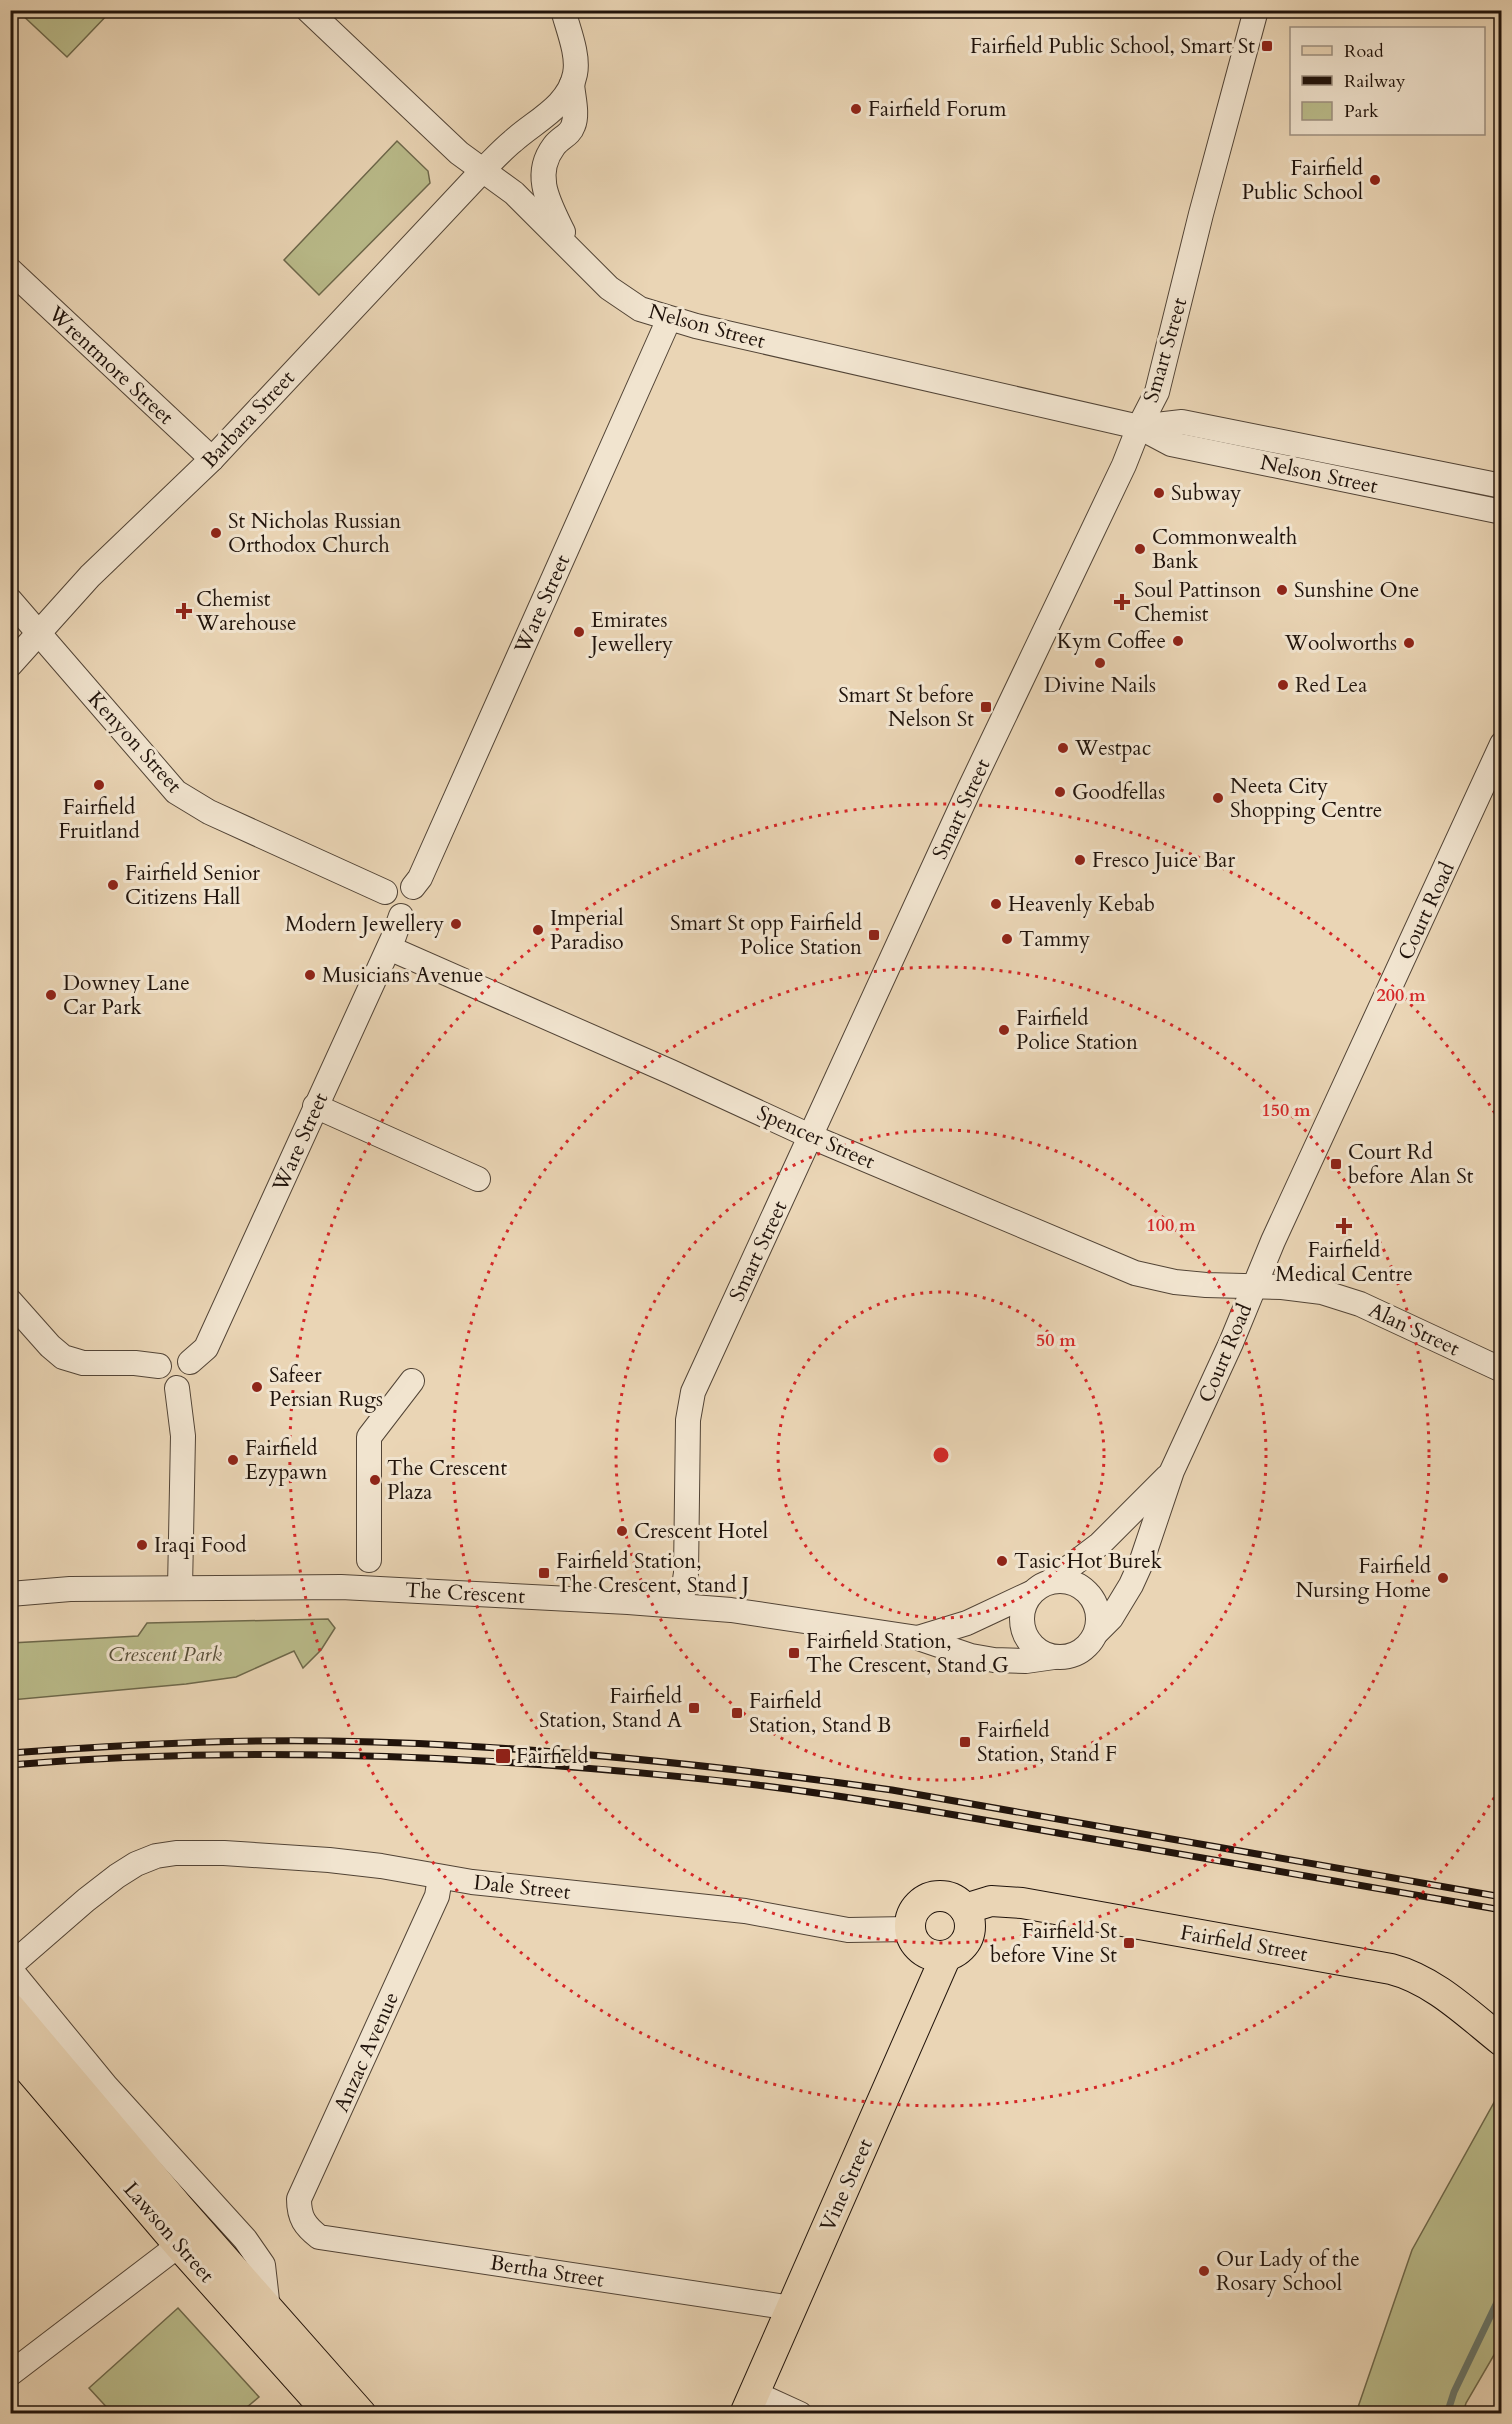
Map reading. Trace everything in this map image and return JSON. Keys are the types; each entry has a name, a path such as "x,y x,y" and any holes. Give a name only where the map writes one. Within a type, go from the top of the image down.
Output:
{"main road":[{"path":"930,1897 950,1897 965,1909 970,1928 968,1938 955,1952 946,1956 929,1954 922,1950 916,1945 909,1929 914,1909 920,1902 930,1897"},
{"name":"Fairfield Street","path":"965,1909 991,1901 1022,1903 1391,1969 1406,1973 1435,1989 1502,2041"},
{"name":"Vine Street","path":"749,2403 946,1956"},
{"name":"Lawson Street","path":"10,2008 173,2226 268,2309 361,2414"},
{"name":"Lawson Street","path":"10,2047 173,2226 330,2414"}],"street":[{"name":"Nelson Street","path":"308,10 459,153 514,193 609,288 640,309 669,319 1139,427 1171,444 1502,512"},
{"path":"563,10 576,60 576,74 572,84 575,115 573,126 555,144 549,154 544,166 543,184 547,198 572,249"},
{"name":"Smart Street","path":"681,1605 686,1573 688,1420 693,1392 705,1362 812,1137 969,790 1157,392 1201,214 1256,10"},
{"name":"Barbara Street","path":"10,665 90,576 212,459 483,170 512,141 555,108 572,84"},
{"name":"Wrentmore Street","path":"10,270 212,459"},
{"name":"Ware Street","path":"413,887 420,878 669,319"},
{"name":"Nelson Street","path":"1139,427 1182,422 1502,486"},
{"name":"Kenyon Street","path":"10,600 176,792 209,812 385,892"},
{"name":"Court Road","path":"1097,1632 1111,1618 1131,1585 1172,1471 1502,744"},
{"path":"403,882 413,887 417,904 411,912 401,916 394,914 386,907 385,892 396,883 403,882"},
{"name":"Ware Street","path":"190,1362 206,1347 389,948 401,916"},
{"name":"Spencer Street","path":"389,948 671,1072 812,1137 1135,1273 1185,1283 1254,1287"},
{"path":"315,1106 478,1179"},
{"name":"Alan Street","path":"1254,1287 1303,1289 1340,1297 1502,1370"},
{"path":"10,1301 50,1346 63,1357 83,1363 135,1363 159,1366"},
{"path":"177,1354 185,1356 190,1362 193,1373 188,1383 177,1388 170,1387 160,1379 159,1366 163,1359 177,1354"},
{"path":"369,1560 369,1437 412,1381"},
{"path":"177,1388 183,1436 180,1588"},
{"name":"Court Road","path":"918,1638 967,1623 1041,1587 1114,1530 1172,1471"},
{"path":"918,1638 971,1656 994,1660 1026,1661 1076,1654 1085,1649 1097,1632 1099,1621 1098,1609 1093,1598 1075,1583 1041,1587 1022,1614 1027,1637 1043,1653 1054,1657"},
{"name":"The Crescent","path":"10,1594 70,1589 359,1587 681,1605 731,1610 918,1638"},
{"name":"Dale Street","path":"10,1968 86,1900 136,1864 156,1856 176,1853 224,1853 329,1860 381,1866 440,1878 745,1911 848,1930 909,1929"},
{"name":"Anzac Avenue","path":"306,2227 299,2213 299,2199 437,1896 440,1878"},
{"path":"10,1968 106,2086 245,2239 263,2265 268,2309"},
{"path":"10,2374 173,2226"},
{"name":"Bertha Street","path":"306,2227 319,2237 792,2308"},
{"path":"749,2403 801,2414"}],"green space":[{"path":"18,11 111,11 67,57"},
{"path":"397,141 428,171 430,183 319,295 284,260"},
{"name":"Crescent Park","path":"328,1619 335,1628 321,1650 303,1668 294,1651 236,1677 186,1684 11,1700 11,1643 138,1636 147,1623"},
{"path":"1501,2090 1501,2343 1466,2403 1463,2413 1356,2413 1412,2250"},
{"path":"178,2308 259,2397 240,2413 112,2413 89,2388"}],"waterway":[{"path":"1447,2414 1454,2392 1502,2292"}],"railway":[{"path":"10,1753 171,1743 292,1741 472,1746 613,1757 892,1790 1502,1897"},
{"path":"10,1765 197,1755 290,1754 477,1760 664,1775 757,1785 875,1802 1502,1910"}],"place":[{"name":"Fairfield Public School, Smart St","path":"1267,46"},
{"name":"Fairfield Forum","path":"856,109"},
{"name":"Fairfield Public School","path":"1375,180"},
{"name":"Subway","path":"1159,493"},
{"name":"St Nicholas Russian Orthodox Church","path":"216,533"},
{"name":"Commonwealth Bank","path":"1140,549"},
{"name":"Sunshine One","path":"1282,590"},
{"name":"Soul Pattinson Chemist","path":"1122,602"},
{"name":"Chemist Warehouse","path":"184,611"},
{"name":"Emirates Jewellery","path":"579,632"},
{"name":"Kym Coffee","path":"1178,641"},
{"name":"Woolworths","path":"1409,643"},
{"name":"Divine Nails","path":"1100,663"},
{"name":"Red Lea","path":"1283,685"},
{"name":"Smart St before Nelson St","path":"986,707"},
{"name":"Westpac","path":"1063,748"},
{"name":"Fairfield Fruitland","path":"99,785"},
{"name":"Goodfellas","path":"1060,792"},
{"name":"Neeta City Shopping Centre","path":"1218,798"},
{"name":"Fresco Juice Bar","path":"1080,860"},
{"name":"Fairfield Senior Citizens Hall","path":"113,885"},
{"name":"Heavenly Kebab","path":"996,904"},
{"name":"Modern Jewellery","path":"456,924"},
{"name":"Imperial Paradiso","path":"538,930"},
{"name":"Smart St opp Fairfield Police Station","path":"874,935"},
{"name":"Tammy","path":"1007,939"},
{"name":"Musicians Avenue","path":"310,975"},
{"name":"Downey Lane Car Park","path":"51,995"},
{"name":"Fairfield Police Station","path":"1004,1030"},
{"name":"Court Rd before Alan St","path":"1336,1164"},
{"name":"Fairfield Medical Centre","path":"1344,1226"},
{"name":"Safeer Persian Rugs","path":"257,1387"},
{"name":"Fairfield Ezypawn","path":"233,1460"},
{"name":"The Crescent Plaza","path":"375,1480"},
{"name":"Crescent Hotel","path":"622,1531"},
{"name":"Iraqi Food","path":"142,1545"},
{"name":"Tasic Hot Burek","path":"1002,1561"},
{"name":"Fairfield Station, The Crescent, Stand J","path":"544,1573"},
{"name":"Fairfield Nursing Home","path":"1443,1578"},
{"name":"Fairfield Station, The Crescent, Stand G","path":"794,1653"},
{"name":"Fairfield Station, Stand A","path":"694,1708"},
{"name":"Fairfield Station, Stand B","path":"737,1713"},
{"name":"Fairfield Station, Stand F","path":"965,1742"},
{"name":"Fairfield","path":"503,1756"},
{"name":"Fairfield St before Vine St","path":"1129,1943"},
{"name":"Our Lady of the Rosary School","path":"1204,2271"}]}
